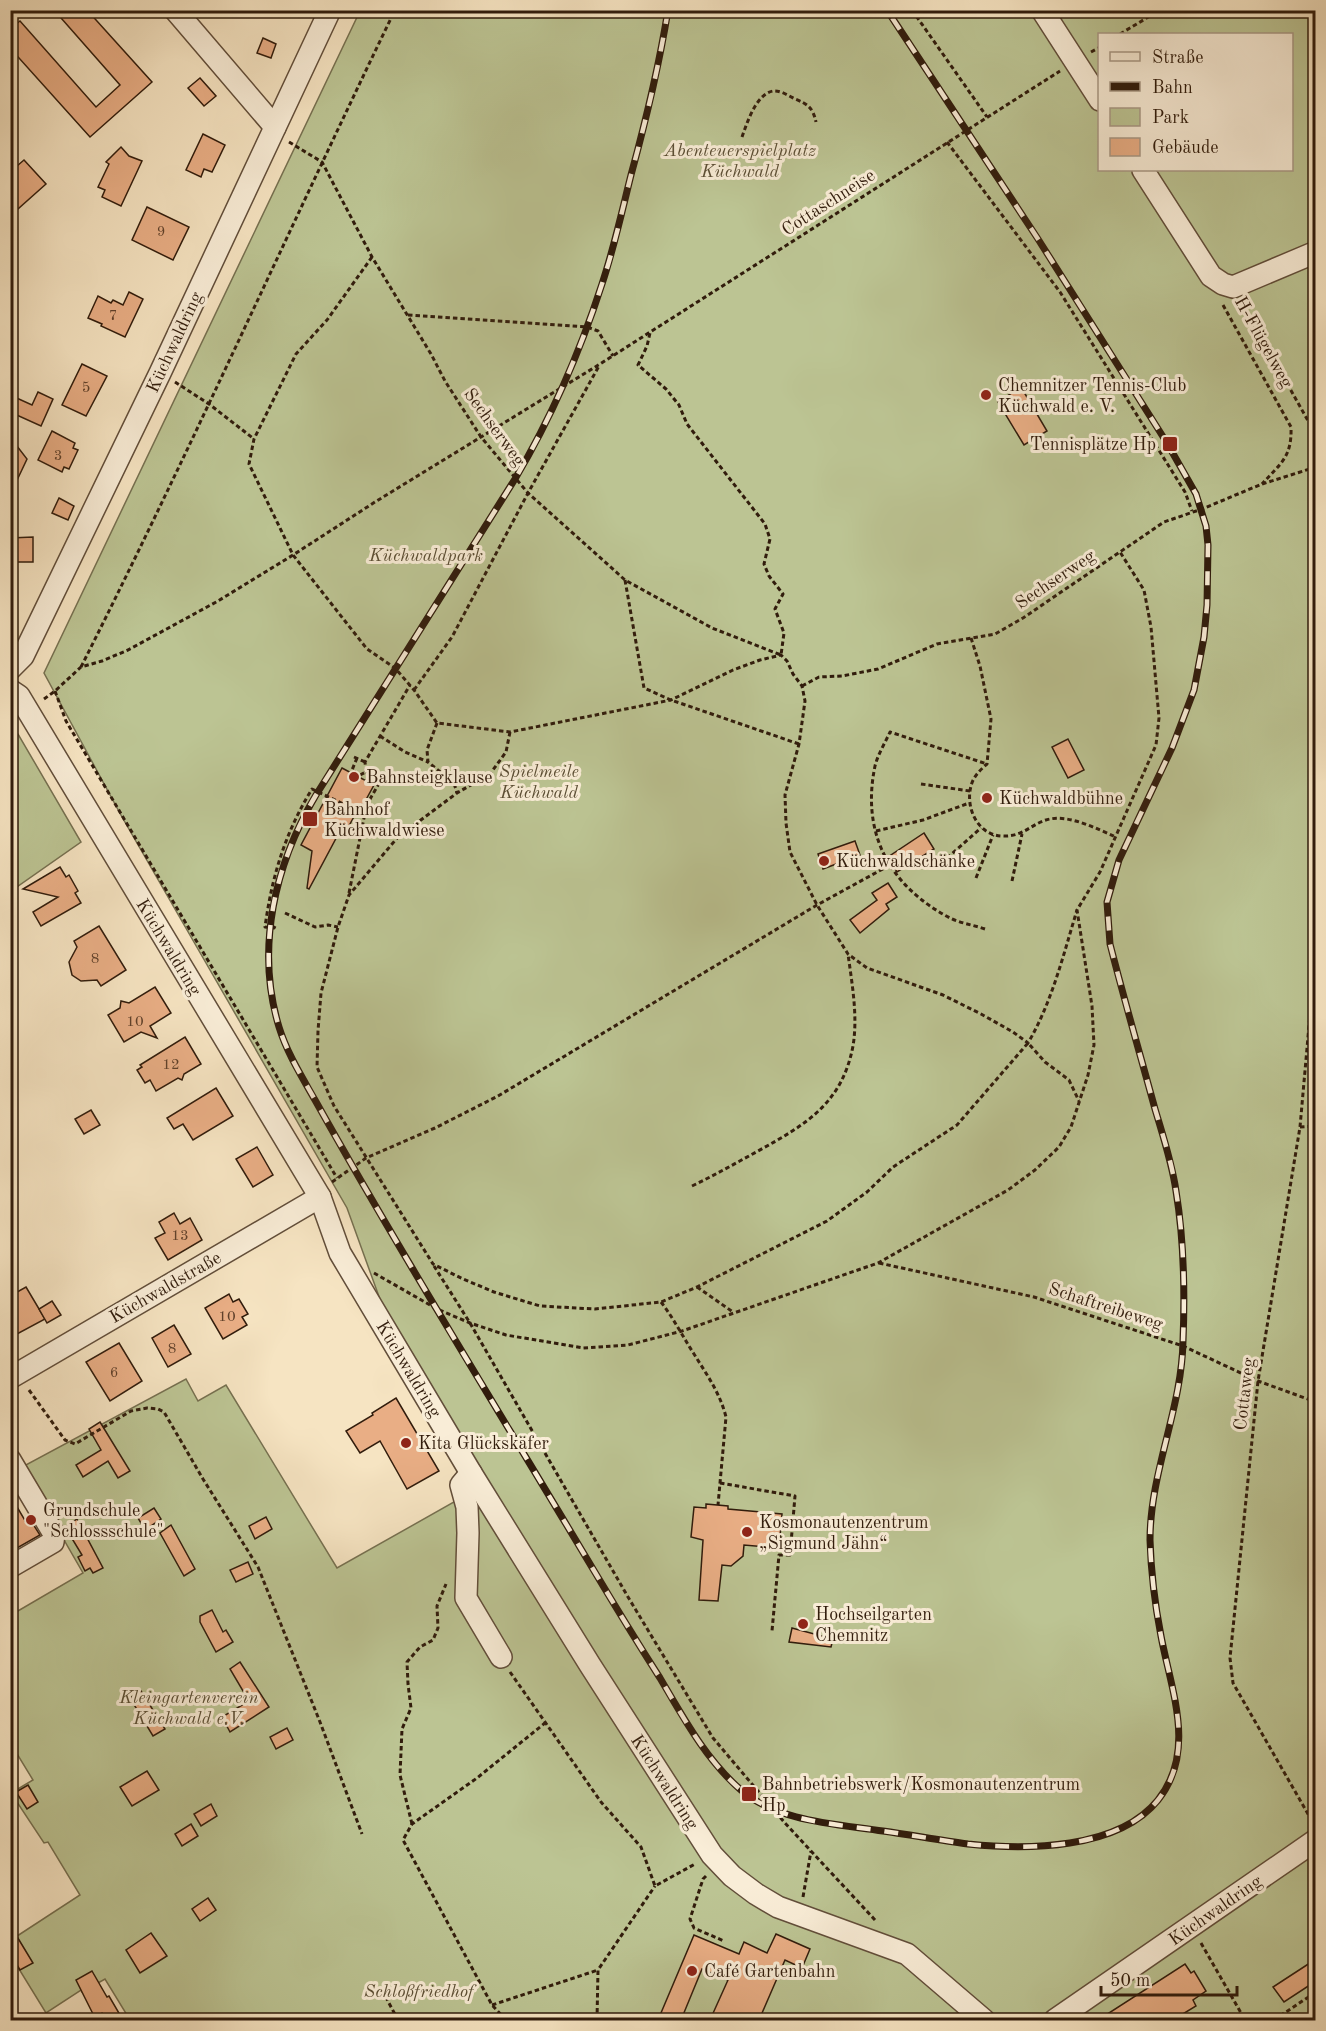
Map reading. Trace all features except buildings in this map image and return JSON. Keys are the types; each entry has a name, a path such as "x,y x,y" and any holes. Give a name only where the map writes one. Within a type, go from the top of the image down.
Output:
{"street":[{"path":"176,10 274,129"},
{"name":"Küchwaldring","path":"10,669 23,656 160,373 330,10"},
{"path":"1042,10 1098,97"},
{"name":"H-Flügelweg","path":"1144,171 1211,276 1223,284 1228,296"},
{"path":"1228,296 1316,252"},
{"name":"Küchwaldring","path":"10,690 19,696 320,1197 340,1252 471,1473 590,1665 715,1858 732,1876 777,1907 907,1954 984,2020"},
{"name":"Küchwaldstraße","path":"13,1376 320,1197"},
{"path":"10,1460 54,1534 53,1542 10,1567"},
{"path":"471,1473 461,1485 467,1507 466,1598 501,1657"},
{"name":"Küchwaldring","path":"1056,2020 1316,1840"}],"path":[{"path":"27,710 55,692 81,668 209,404 395,10"},
{"path":"912,10 987,117"},
{"path":"1122,33 1160,10"},
{"name":"Cottaschneise","path":"81,668 128,650 218,601 613,356 1062,70"},
{"path":"741,137 753,108 773,91 807,104 816,122"},
{"path":"274,129 296,147 322,162"},
{"path":"947,142 1060,292 1185,492 1192,511"},
{"name":"Sechserweg","path":"322,162 372,257 445,381 481,437 528,493 625,580 712,628 781,655"},
{"path":"372,257 327,320 297,354 254,439 249,464 293,555 367,649 395,668 437,723 510,732 671,700 733,670 781,655"},
{"path":"1228,296 1291,427 1292,443 1286,458 1262,484"},
{"name":"H-Flügelweg","path":"1228,296 1316,435"},
{"path":"407,315 587,327 598,331 613,356"},
{"path":"650,332 647,346 638,365 666,389 678,405 687,424 765,524 770,539 764,564 769,576 783,594 775,609 784,633 781,655"},
{"path":"414,690 452,637 528,493 600,364"},
{"path":"160,373 209,404 254,439"},
{"path":"1314,468 1312,453 1316,441"},
{"name":"Sechserweg","path":"802,686 819,677 842,676 878,669 937,644 995,634 1023,618 1164,522 1262,484 1314,468"},
{"path":"433,1264 463,1280 540,1306 595,1309 662,1302 698,1287 827,1221 867,1192 893,1167 957,1125 1028,1043 1043,1017 1077,910 1100,872 1156,745 1159,718 1151,627 1144,590 1120,552"},
{"path":"625,580 644,688 671,700 799,744"},
{"path":"971,638 980,666 991,719 987,764 978,772 971,784 969,803 972,816 993,835 1022,834 1050,819 1079,821 1116,837"},
{"path":"781,655 802,686 805,701 799,744 785,795 790,852 817,905 848,954 867,968 943,995 1013,1032 1028,1043 1045,1062 1069,1080 1079,1101"},
{"path":"366,772 365,762 410,685"},
{"path":"55,692 66,721 337,1178"},
{"path":"428,762 427,750 437,723"},
{"path":"349,895 398,837 458,793 490,774 506,753 510,732"},
{"path":"985,929 952,919 921,901 903,885 879,844 870,804 876,764 890,732 987,764"},
{"path":"380,736 405,752 428,762 454,783 458,793"},
{"path":"365,762 356,757 352,770 360,775 366,772"},
{"path":"362,813 381,780 366,772"},
{"path":"921,784 970,791"},
{"path":"275,926 274,928 265,927 274,879 287,836 312,789 362,813 364,818 349,895 321,993 317,1067 334,1106 470,1323 628,1597 713,1738 785,1823 883,1928"},
{"path":"876,831 923,820 969,803"},
{"path":"947,858 982,827"},
{"path":"1012,881 1022,834"},
{"path":"976,878 993,835"},
{"path":"320,1197 326,1186 366,1158 435,1128 498,1096 817,905 890,866"},
{"path":"368,1269 438,1309 470,1323 506,1335 583,1348 628,1345 682,1331 878,1263 1008,1190 1035,1170 1059,1147 1071,1127 1088,1075 1094,1045 1090,996 1077,910"},
{"path":"285,913 315,927 327,925 338,927"},
{"name":"Cottaweg","path":"1316,947 1300,1126 1258,1381 1230,1658 1233,1683 1316,1824"},
{"path":"692,1186 795,1130 814,1116 835,1093 853,1046 855,1011 848,954"},
{"path":"1300,1126 1316,1126"},
{"name":"Schaftreibeweg","path":"878,1263 1034,1297 1183,1346 1258,1381 1316,1402"},
{"path":"698,1287 734,1312"},
{"path":"662,1302 717,1390 726,1418 718,1505"},
{"path":"13,1376 65,1440 75,1444 131,1411 147,1408 164,1412 202,1479 258,1567 362,1834"},
{"path":"720,1483 795,1496 790,1556 779,1555 772,1631"},
{"path":"412,1824 400,1775 402,1729 411,1708 407,1662 420,1647 433,1640 438,1628 437,1606 448,1581"},
{"path":"501,1657 601,1802 641,1847 655,1886"},
{"path":"506,2020 492,2005 403,1840 412,1824 477,1778 545,1723"},
{"path":"796,1915 802,1901 811,1851"},
{"path":"597,2020 598,1970 655,1886 715,1858"},
{"path":"715,1858 703,1879 690,1919 694,1928 724,1941"},
{"path":"1191,1926 1245,2020"},
{"path":"492,2005 598,1970"},
{"path":"382,1990 398,2020"},
{"path":"1274,2020 1316,1992"}],"green space":[{"name":"Küchwaldpark","path":"360,11 1315,11 1315,2020 130,2020 105,1979 82,1992 81,1990 46,2013 11,1956 11,1940 80,1895 48,1842 44,1843 11,1793 33,1780 11,1744 11,1615 83,1573 22,1467 186,1379 198,1401 226,1385 337,1568 477,1489 386,1316 347,1208 122,817 44,673"},
{"path":"11,730 18,734 81,842 11,891"}],"railway":[{"path":"668,10 652,93 614,243 574,359 553,408 515,479 316,795 302,822 280,878 273,907 269,937 272,997 282,1037 290,1055 383,1218 687,1723 706,1752 728,1778 756,1801 772,1809 809,1820 968,1844 1043,1846 1096,1837 1120,1829 1141,1816 1158,1800 1170,1781 1179,1741 1175,1699 1157,1612 1150,1540 1155,1490 1181,1366 1184,1303 1181,1228 1170,1160 1110,944 1107,902 1119,860 1172,748 1194,690 1204,637 1208,545 1206,526 1196,494 1167,443 1038,239 887,10"}],"place":[{"name":"Chemnitzer Tennis-Club Küchwald e. V.","path":"986,395"},
{"name":"Tennisplätze Hp","path":"1170,444"},
{"name":"Bahnsteigklause","path":"354,777"},
{"name":"Küchwaldbühne","path":"987,798"},
{"name":"Bahnhof Küchwaldwiese","path":"310,819"},
{"name":"Küchwaldschänke","path":"824,861"},
{"name":"Kita Glückskäfer","path":"406,1443"},
{"name":"Grundschule \"Schlossschule\"","path":"31,1520"},
{"name":"Kosmonautenzentrum „Sigmund Jähn“","path":"747,1532"},
{"name":"Hochseilgarten Chemnitz","path":"803,1624"},
{"name":"Bahnbetriebswerk/Kosmonautenzentrum Hp","path":"749,1794"},
{"name":"Café Gartenbahn","path":"692,1971"}],"park label":[{"name":"Abenteuerspielplatz Küchwald","path":"740,160"},
{"name":"Spielmeile Küchwald","path":"539,781"},
{"name":"Kleingartenverein Küchwald e.V.","path":"189,1707"},
{"name":"Schloßfriedhof","path":"419,1991"}]}
